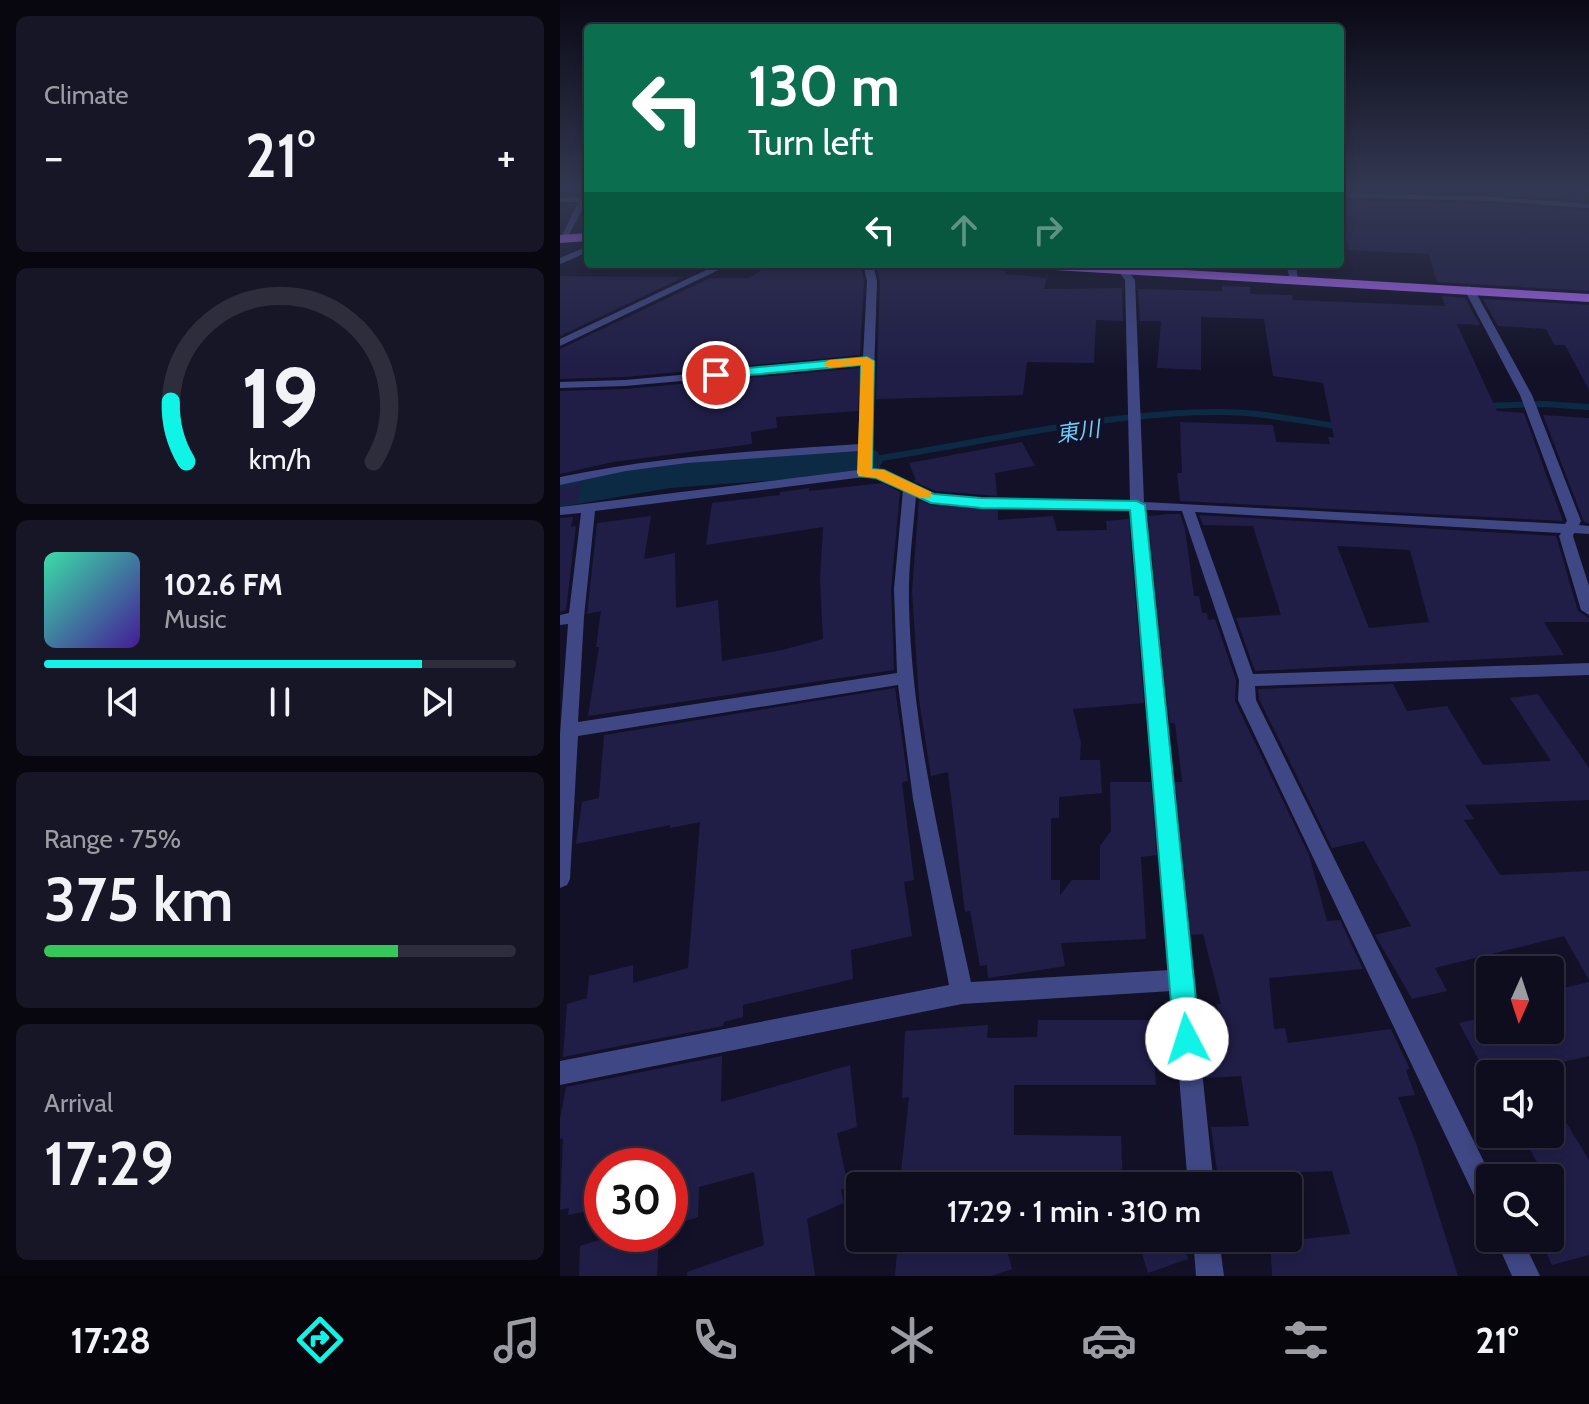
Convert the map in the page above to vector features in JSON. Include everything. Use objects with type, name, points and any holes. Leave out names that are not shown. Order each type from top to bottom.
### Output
[{"type":"main road","points":[[1125,268],[1589,298]]},
{"type":"street","points":[[560,261],[584,251]]},
{"type":"street","points":[[560,343],[718,268]]},
{"type":"street","points":[[864,461],[872,281],[869,268]]},
{"type":"street","points":[[1125,268],[1130,280],[1137,505],[1200,1172]]},
{"type":"street","points":[[1292,268],[1295,280]]},
{"type":"street","points":[[1469,289],[1526,395],[1574,521],[1566,536],[1589,610]]},
{"type":"street","points":[[560,385],[625,383],[867,361]]},
{"type":"street","points":[[560,481],[626,467],[687,459],[864,461],[879,473],[931,498],[981,503],[1187,507],[1589,530]]},
{"type":"street","points":[[560,511],[864,461]]},
{"type":"street","points":[[910,488],[901,602],[906,678],[913,739],[962,993]]},
{"type":"street","points":[[1187,507],[1247,680],[1247,700],[1476,1172]]},
{"type":"street","points":[[560,879],[570,730],[566,700],[568,619],[588,508]]},
{"type":"street","points":[[1247,680],[1589,669]]},
{"type":"street","points":[[570,730],[906,678]]},
{"type":"street","points":[[560,1073],[962,993],[1182,980]]},
{"type":"street","points":[[1207,1252],[1210,1276]]},
{"type":"street","points":[[1515,1252],[1526,1276]]},
{"type":"building","points":[[1348,250],[1589,250],[1589,291],[1437,282],[1429,254]]},
{"type":"building","points":[[765,268],[861,268],[864,281],[860,355],[625,377],[560,379],[560,349],[710,278],[749,278]]},
{"type":"building","points":[[877,268],[983,268],[1007,271],[1005,274],[1047,278],[1044,289],[1122,288],[1123,321],[1096,320],[1094,363],[1027,362],[1023,395],[876,399],[880,281]]},
{"type":"building","points":[[560,276],[684,277],[560,336]]},
{"type":"building","points":[[1222,286],[1250,287],[1250,294],[1292,295],[1293,300],[1445,306],[1442,296],[1465,298],[1480,325],[1457,324],[1497,411],[1524,413],[1563,521],[1180,501],[1177,473],[1182,473],[1180,422],[1273,425],[1276,442],[1330,444],[1328,437],[1334,437],[1323,383],[1273,376],[1264,319],[1201,317],[1201,370],[1157,368],[1161,321],[1140,321],[1138,289],[1222,291]]},
{"type":"building","points":[[1483,299],[1589,305],[1589,390],[1565,345],[1554,345],[1546,329],[1498,326]]},
{"type":"building","points":[[860,368],[858,411],[776,417],[777,428],[751,432],[752,444],[613,462],[560,474],[560,391],[625,389]]},
{"type":"building","points":[[1543,415],[1589,418],[1589,523],[1584,522]]},
{"type":"building","points":[[1022,442],[1035,466],[995,473],[997,496],[935,491],[913,481],[916,480],[909,463]]},
{"type":"building","points":[[883,483],[900,492],[891,589],[894,670],[588,716],[599,647],[596,647],[601,611],[587,614],[597,523],[651,516],[644,559],[675,553],[676,608],[718,600],[722,661],[823,639],[820,579],[823,527],[706,545],[712,503],[780,495],[780,492],[809,488],[809,491]]},
{"type":"building","points":[[581,484],[577,502],[560,504],[560,488]]},
{"type":"building","points":[[919,500],[931,505],[998,510],[998,520],[1053,516],[1057,531],[1107,530],[1106,521],[1129,519],[1144,703],[1073,709],[1081,743],[1080,760],[1100,760],[1102,793],[1059,797],[1059,818],[1051,818],[1051,880],[1060,880],[1060,895],[1072,880],[1100,880],[1100,846],[1111,831],[1110,782],[1151,782],[1157,855],[1141,857],[1146,939],[1061,943],[1065,966],[988,978],[987,965],[980,966],[970,911],[965,912],[948,772],[931,776],[919,700],[912,591]]},
{"type":"building","points":[[1180,514],[1185,529],[1194,596],[1199,596],[1202,613],[1207,613],[1208,620],[1215,619],[1236,680],[1235,701],[1309,855],[1327,921],[1340,920],[1363,969],[1269,978],[1274,1029],[1285,1028],[1288,1043],[1391,1029],[1410,1069],[1406,1070],[1415,1095],[1398,1097],[1416,1143],[1458,1276],[1272,1276],[1271,1252],[1302,1252],[1302,1239],[1350,1234],[1332,1171],[1217,1172],[1211,1127],[1249,1126],[1241,1076],[1207,1078],[1199,1014],[1218,1013],[1217,1004],[1221,1004],[1203,934],[1191,935],[1175,782],[1182,782],[1175,723],[1170,723],[1167,701],[1148,516]]},
{"type":"building","points":[[1199,515],[1556,536],[1578,611],[1589,618],[1589,622],[1544,622],[1564,655],[1255,671],[1236,618],[1281,615],[1253,526],[1203,525]],"holes":[[[1337,546],[1410,550],[1429,622],[1369,628]]]},
{"type":"building","points":[[573,517],[571,527],[576,526],[566,610],[560,612],[560,518]]},
{"type":"building","points":[[1393,684],[1407,711],[1447,706],[1483,765],[1551,761],[1510,698],[1538,694],[1589,768],[1589,800],[1465,805],[1474,819],[1464,820],[1500,875],[1589,871],[1589,980],[1564,936],[1435,968],[1447,991],[1412,999],[1375,935],[1411,926],[1364,841],[1332,848],[1259,699],[1258,689]]},
{"type":"building","points":[[895,688],[908,781],[902,782],[914,880],[904,882],[912,936],[851,950],[853,979],[743,1005],[743,1017],[724,1022],[723,1026],[563,1057],[567,1004],[587,998],[589,976],[633,965],[633,983],[688,968],[700,822],[576,844],[582,802],[599,798],[604,735]]},
{"type":"building","points":[[1589,982],[1589,1056],[1564,1062],[1479,1060],[1459,1023],[1476,1019],[1476,1044],[1564,1044],[1564,988]]},
{"type":"building","points":[[1038,1020],[1152,1020],[1156,1085],[1014,1085],[1014,1135],[1121,1136],[1122,1172],[901,1172],[909,1097],[902,1098],[905,1031],[988,1025],[987,1038],[1037,1037]]},
{"type":"building","points":[[722,1056],[721,1102],[850,1065],[857,1127],[837,1133],[846,1176],[846,1187],[841,1190],[844,1203],[807,1219],[815,1276],[687,1276],[687,1272],[764,1245],[754,1172],[699,1187],[698,1217],[688,1220],[688,1148],[584,1148],[584,1212],[568,1215],[569,1208],[560,1210],[563,1138],[560,1139],[560,1119],[566,1087]]},
{"type":"building","points":[[1564,1119],[1589,1160],[1589,1255],[1552,1265],[1546,1252],[1564,1252],[1564,1164],[1538,1164],[1529,1148],[1564,1148]]},
{"type":"building","points":[[584,1245],[584,1252],[658,1252],[657,1276],[579,1276],[580,1246]]},
{"type":"building","points":[[897,1252],[1008,1252],[1012,1269],[991,1276],[895,1276]]},
{"type":"building","points":[[1142,1252],[1186,1252],[1188,1259],[1148,1273]]},
{"type":"waterway","name":"東川","points":[[1485,406],[1544,404],[1589,407]]},
{"type":"waterway","name":"東川","points":[[861,461],[1085,423],[1175,413],[1251,414],[1342,427]]},
{"type":"waterway","name":"東川","points":[[560,493],[670,474],[861,461]]},
{"type":"slow traffic","points":[[829,364],[867,361],[864,473],[879,473],[925,495]]},
{"type":"route","points":[[716,375],[867,361],[864,473],[879,473],[931,498],[981,503],[1137,505],[1187,1039]]}]
